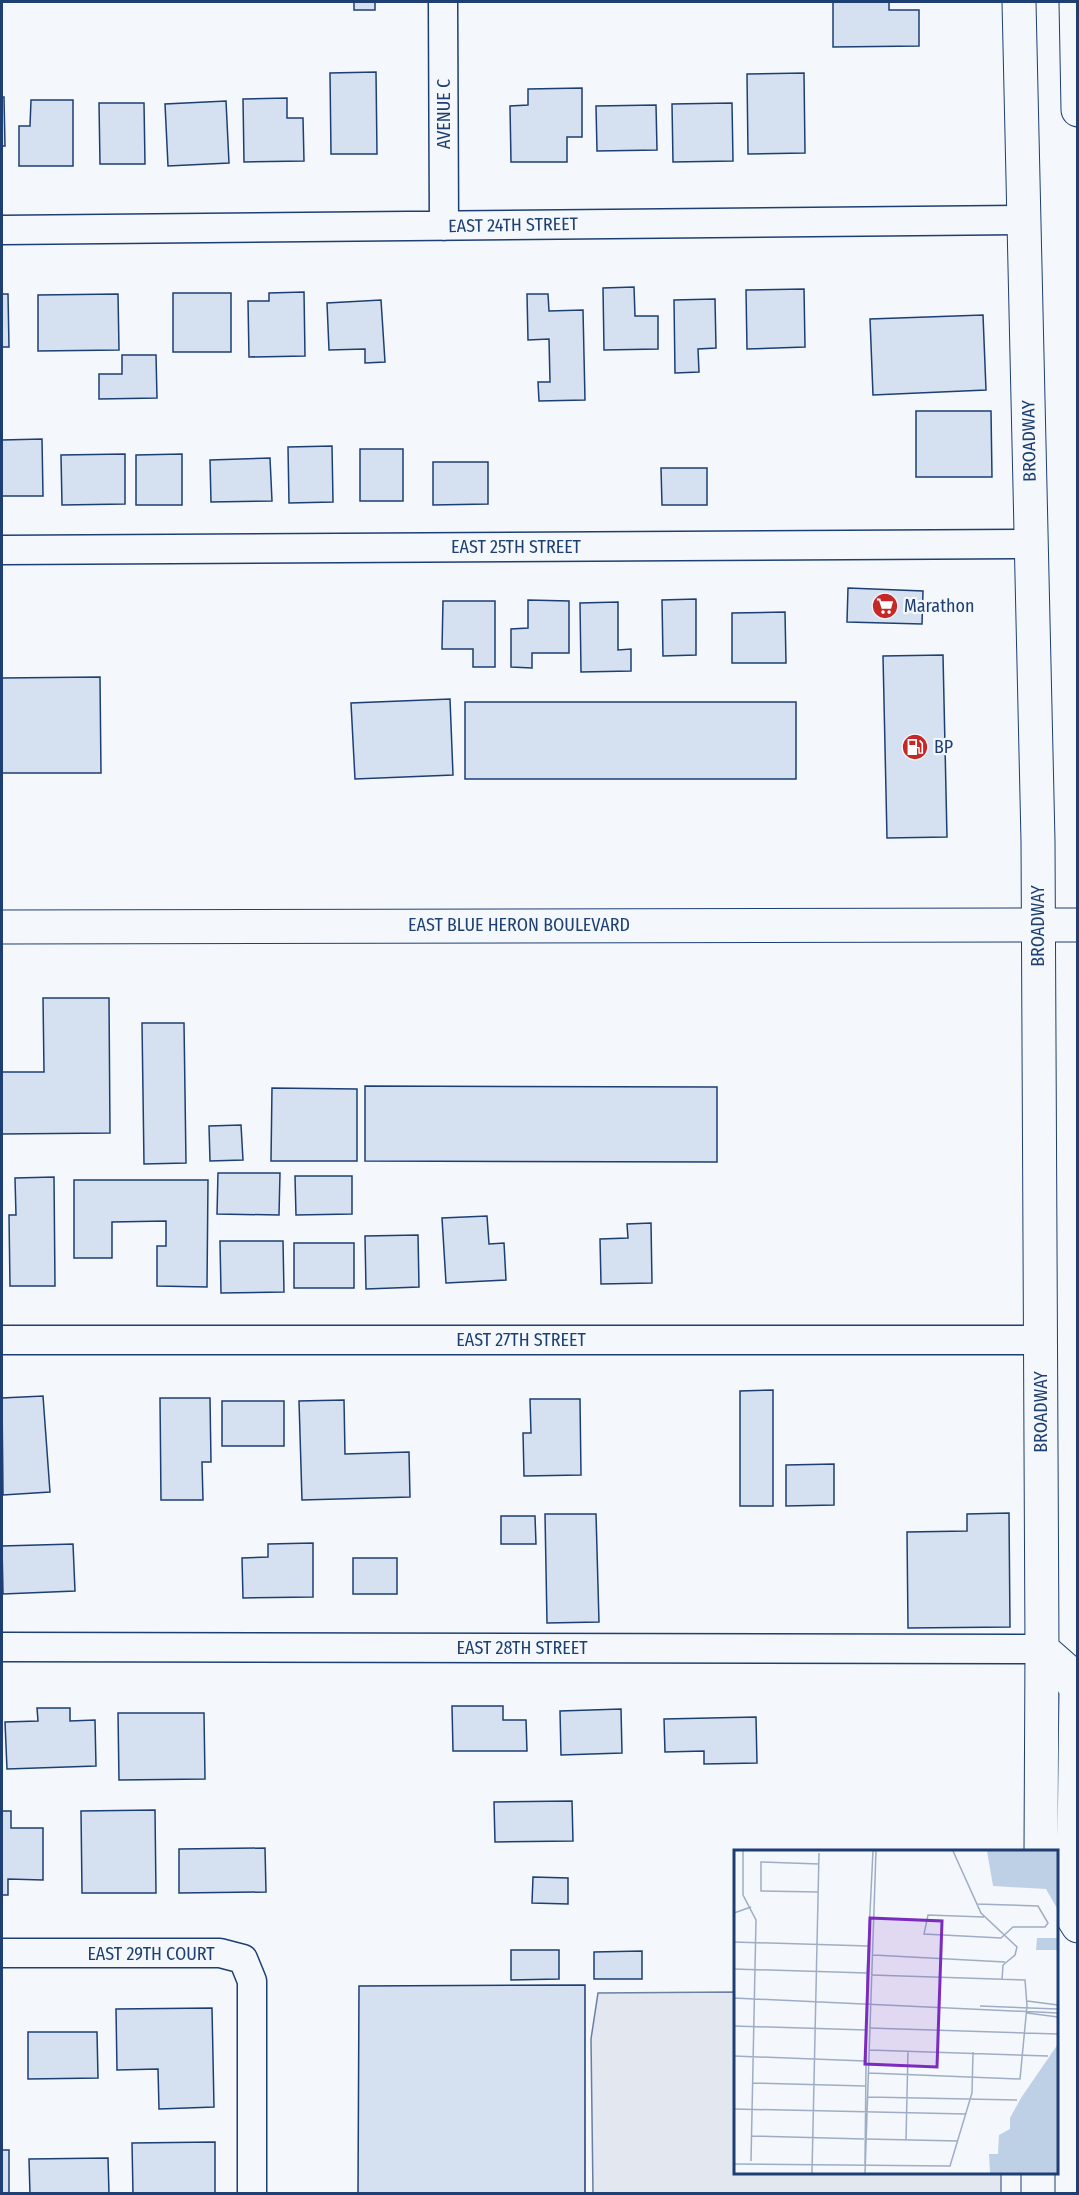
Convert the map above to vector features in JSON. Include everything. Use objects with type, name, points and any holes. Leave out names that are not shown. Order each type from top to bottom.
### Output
[{"type":"main road","name":"BROADWAY","points":[[1019,2],[1038,841],[1041,1850]]},
{"type":"main road","points":[[1076,2],[1077,110]]},
{"type":"main road","name":"EAST BLUE HERON BOULEVARD","points":[[2,927],[1077,925]]},
{"type":"main road","points":[[1042,1649],[1067,1671],[1076,1690],[1073,1918],[1077,1926]]},
{"type":"main road","points":[[1038,2174],[1038,2193]]},
{"type":"street","name":"AVENUE C","points":[[443,2],[444,226]]},
{"type":"street","name":"EAST 24TH STREET","points":[[2,230],[1024,220]]},
{"type":"street","name":"EAST 25TH STREET","points":[[2,550],[1031,544]]},
{"type":"street","name":"EAST 27TH STREET","points":[[2,1340],[1041,1340]]},
{"type":"street","name":"EAST 28TH STREET","points":[[2,1647],[1042,1649]]},
{"type":"street","name":"EAST 29TH COURT","points":[[2,1953],[219,1953],[243,1959],[252,1982],[252,2193]]},
{"type":"shaded area","points":[[734,1992],[734,2174],[1001,2174],[1001,2193],[593,2193],[591,2039],[598,1993]]},
{"type":"building","points":[[354,2],[375,2],[375,10],[354,10]]},
{"type":"building","points":[[833,2],[889,2],[889,10],[919,10],[919,46],[833,47]]},
{"type":"building","points":[[376,72],[377,154],[331,154],[330,73]]},
{"type":"building","points":[[804,73],[805,153],[748,154],[747,74]]},
{"type":"building","points":[[582,88],[582,137],[567,137],[567,162],[511,162],[510,106],[528,105],[528,89]]},
{"type":"building","points":[[2,97],[4,97],[5,146],[2,146]]},
{"type":"building","points":[[287,98],[287,118],[303,118],[304,161],[244,162],[243,99]]},
{"type":"building","points":[[31,100],[73,100],[73,166],[19,166],[19,126],[30,126]]},
{"type":"building","points":[[226,101],[229,163],[168,166],[165,104]]},
{"type":"building","points":[[99,103],[144,103],[145,164],[100,164]]},
{"type":"building","points":[[732,103],[733,161],[673,162],[672,104]]},
{"type":"building","points":[[656,105],[657,150],[597,151],[596,106]]},
{"type":"building","points":[[634,287],[635,316],[658,316],[658,349],[604,350],[603,288]]},
{"type":"building","points":[[804,289],[805,347],[747,349],[746,290]]},
{"type":"building","points":[[304,292],[305,356],[249,357],[248,301],[269,301],[269,293]]},
{"type":"building","points":[[173,293],[231,293],[231,352],[173,352]]},
{"type":"building","points":[[2,294],[8,294],[9,347],[2,347]]},
{"type":"building","points":[[118,294],[119,350],[38,351],[38,295]]},
{"type":"building","points":[[527,294],[548,294],[549,311],[583,310],[585,400],[539,401],[538,382],[550,382],[549,339],[528,340]]},
{"type":"building","points":[[715,299],[716,348],[698,349],[699,372],[675,373],[674,300]]},
{"type":"building","points":[[381,300],[385,362],[365,363],[365,349],[329,350],[327,303]]},
{"type":"building","points":[[983,315],[986,390],[873,395],[870,319]]},
{"type":"building","points":[[122,355],[156,355],[157,398],[99,399],[99,374],[122,374]]},
{"type":"building","points":[[916,411],[991,411],[992,477],[916,477]]},
{"type":"building","points":[[42,439],[43,496],[2,496],[2,440]]},
{"type":"building","points":[[332,446],[333,502],[289,503],[288,447]]},
{"type":"building","points":[[360,449],[403,449],[403,501],[360,501]]},
{"type":"building","points":[[125,454],[125,504],[62,505],[61,455]]},
{"type":"building","points":[[182,454],[182,505],[136,505],[136,455]]},
{"type":"building","points":[[270,458],[272,501],[211,502],[210,460]]},
{"type":"building","points":[[433,462],[488,462],[488,504],[433,505]]},
{"type":"building","points":[[661,468],[707,468],[707,505],[662,505]]},
{"type":"building","name":"Marathon","points":[[848,588],[923,591],[922,624],[847,622]]},
{"type":"building","points":[[696,599],[696,655],[663,656],[662,600]]},
{"type":"building","points":[[528,600],[569,601],[569,653],[532,653],[532,668],[511,667],[511,629],[528,628]]},
{"type":"building","points":[[443,601],[495,601],[495,667],[473,667],[473,649],[442,649]]},
{"type":"building","points":[[618,602],[618,650],[631,649],[631,671],[581,672],[580,603]]},
{"type":"building","points":[[785,612],[786,663],[732,663],[732,613]]},
{"type":"building","name":"BP","points":[[943,655],[947,837],[887,838],[883,656]]},
{"type":"building","points":[[100,677],[101,773],[2,773],[2,678]]},
{"type":"building","points":[[450,699],[453,775],[355,779],[351,703]]},
{"type":"building","points":[[465,702],[796,702],[796,779],[465,779]]},
{"type":"building","points":[[43,998],[109,998],[110,1133],[2,1134],[2,1072],[44,1072]]},
{"type":"building","points":[[142,1023],[184,1023],[186,1163],[144,1164]]},
{"type":"building","points":[[365,1086],[717,1087],[717,1162],[365,1161]]},
{"type":"building","points":[[272,1088],[357,1089],[357,1161],[271,1161]]},
{"type":"building","points":[[241,1125],[243,1160],[210,1161],[209,1126]]},
{"type":"building","points":[[218,1173],[280,1173],[279,1215],[217,1214]]},
{"type":"building","points":[[295,1176],[352,1176],[352,1214],[296,1215]]},
{"type":"building","points":[[54,1177],[55,1286],[10,1286],[9,1215],[16,1215],[15,1178]]},
{"type":"building","points":[[74,1180],[208,1180],[207,1287],[157,1286],[157,1246],[166,1246],[166,1221],[112,1222],[112,1258],[74,1258]]},
{"type":"building","points":[[487,1216],[489,1244],[504,1243],[506,1280],[446,1283],[442,1218]]},
{"type":"building","points":[[651,1223],[652,1283],[601,1284],[600,1239],[628,1238],[627,1224]]},
{"type":"building","points":[[418,1235],[419,1287],[366,1289],[365,1236]]},
{"type":"building","points":[[220,1241],[283,1241],[284,1292],[221,1293]]},
{"type":"building","points":[[294,1243],[354,1243],[354,1288],[294,1288]]},
{"type":"building","points":[[773,1390],[773,1506],[740,1506],[740,1391]]},
{"type":"building","points":[[43,1396],[50,1492],[3,1495],[2,1398]]},
{"type":"building","points":[[160,1398],[210,1398],[211,1462],[202,1462],[203,1500],[161,1500]]},
{"type":"building","points":[[530,1399],[580,1399],[581,1475],[524,1476],[523,1433],[531,1433]]},
{"type":"building","points":[[344,1400],[345,1454],[409,1452],[410,1497],[302,1500],[299,1401]]},
{"type":"building","points":[[222,1401],[284,1401],[284,1446],[222,1446]]},
{"type":"building","points":[[834,1464],[834,1505],[786,1506],[786,1465]]},
{"type":"building","points":[[1009,1513],[1010,1627],[908,1628],[907,1532],[967,1531],[967,1514]]},
{"type":"building","points":[[545,1514],[596,1514],[599,1622],[547,1623]]},
{"type":"building","points":[[501,1516],[535,1516],[536,1544],[501,1544]]},
{"type":"building","points":[[313,1543],[313,1597],[243,1598],[242,1558],[268,1557],[268,1544]]},
{"type":"building","points":[[73,1544],[75,1591],[3,1594],[2,1546]]},
{"type":"building","points":[[353,1558],[397,1558],[397,1594],[353,1594]]},
{"type":"building","points":[[452,1706],[503,1706],[503,1720],[526,1720],[527,1751],[453,1751]]},
{"type":"building","points":[[37,1708],[70,1708],[70,1721],[95,1720],[96,1766],[7,1769],[5,1722],[38,1721]]},
{"type":"building","points":[[621,1709],[622,1753],[561,1755],[560,1711]]},
{"type":"building","points":[[118,1713],[204,1713],[205,1779],[119,1780]]},
{"type":"building","points":[[756,1717],[757,1763],[704,1764],[704,1751],[665,1752],[664,1719]]},
{"type":"building","points":[[572,1801],[573,1841],[495,1842],[494,1802]]},
{"type":"building","points":[[155,1810],[156,1893],[82,1893],[81,1811]]},
{"type":"building","points":[[2,1811],[11,1811],[11,1828],[43,1828],[43,1880],[8,1879],[8,1895],[2,1895]]},
{"type":"building","points":[[265,1848],[266,1892],[179,1893],[179,1849]]},
{"type":"building","points":[[533,1877],[568,1878],[568,1904],[532,1903]]},
{"type":"building","points":[[511,1950],[559,1950],[559,1979],[511,1980]]},
{"type":"building","points":[[642,1951],[642,1979],[594,1979],[594,1952]]},
{"type":"building","points":[[585,1985],[585,2194],[358,2194],[359,1986]]},
{"type":"building","points":[[212,2008],[214,2107],[159,2109],[158,2069],[117,2070],[116,2009]]},
{"type":"building","points":[[28,2032],[97,2032],[98,2078],[28,2079]]},
{"type":"building","points":[[215,2142],[215,2194],[133,2194],[132,2143]]},
{"type":"building","points":[[2,2150],[9,2150],[9,2194],[2,2194]]},
{"type":"building","points":[[108,2158],[109,2194],[30,2194],[29,2159]]},
{"type":"place","name":"Marathon","points":[[885,606]]},
{"type":"place","name":"BP","points":[[915,747]]}]
